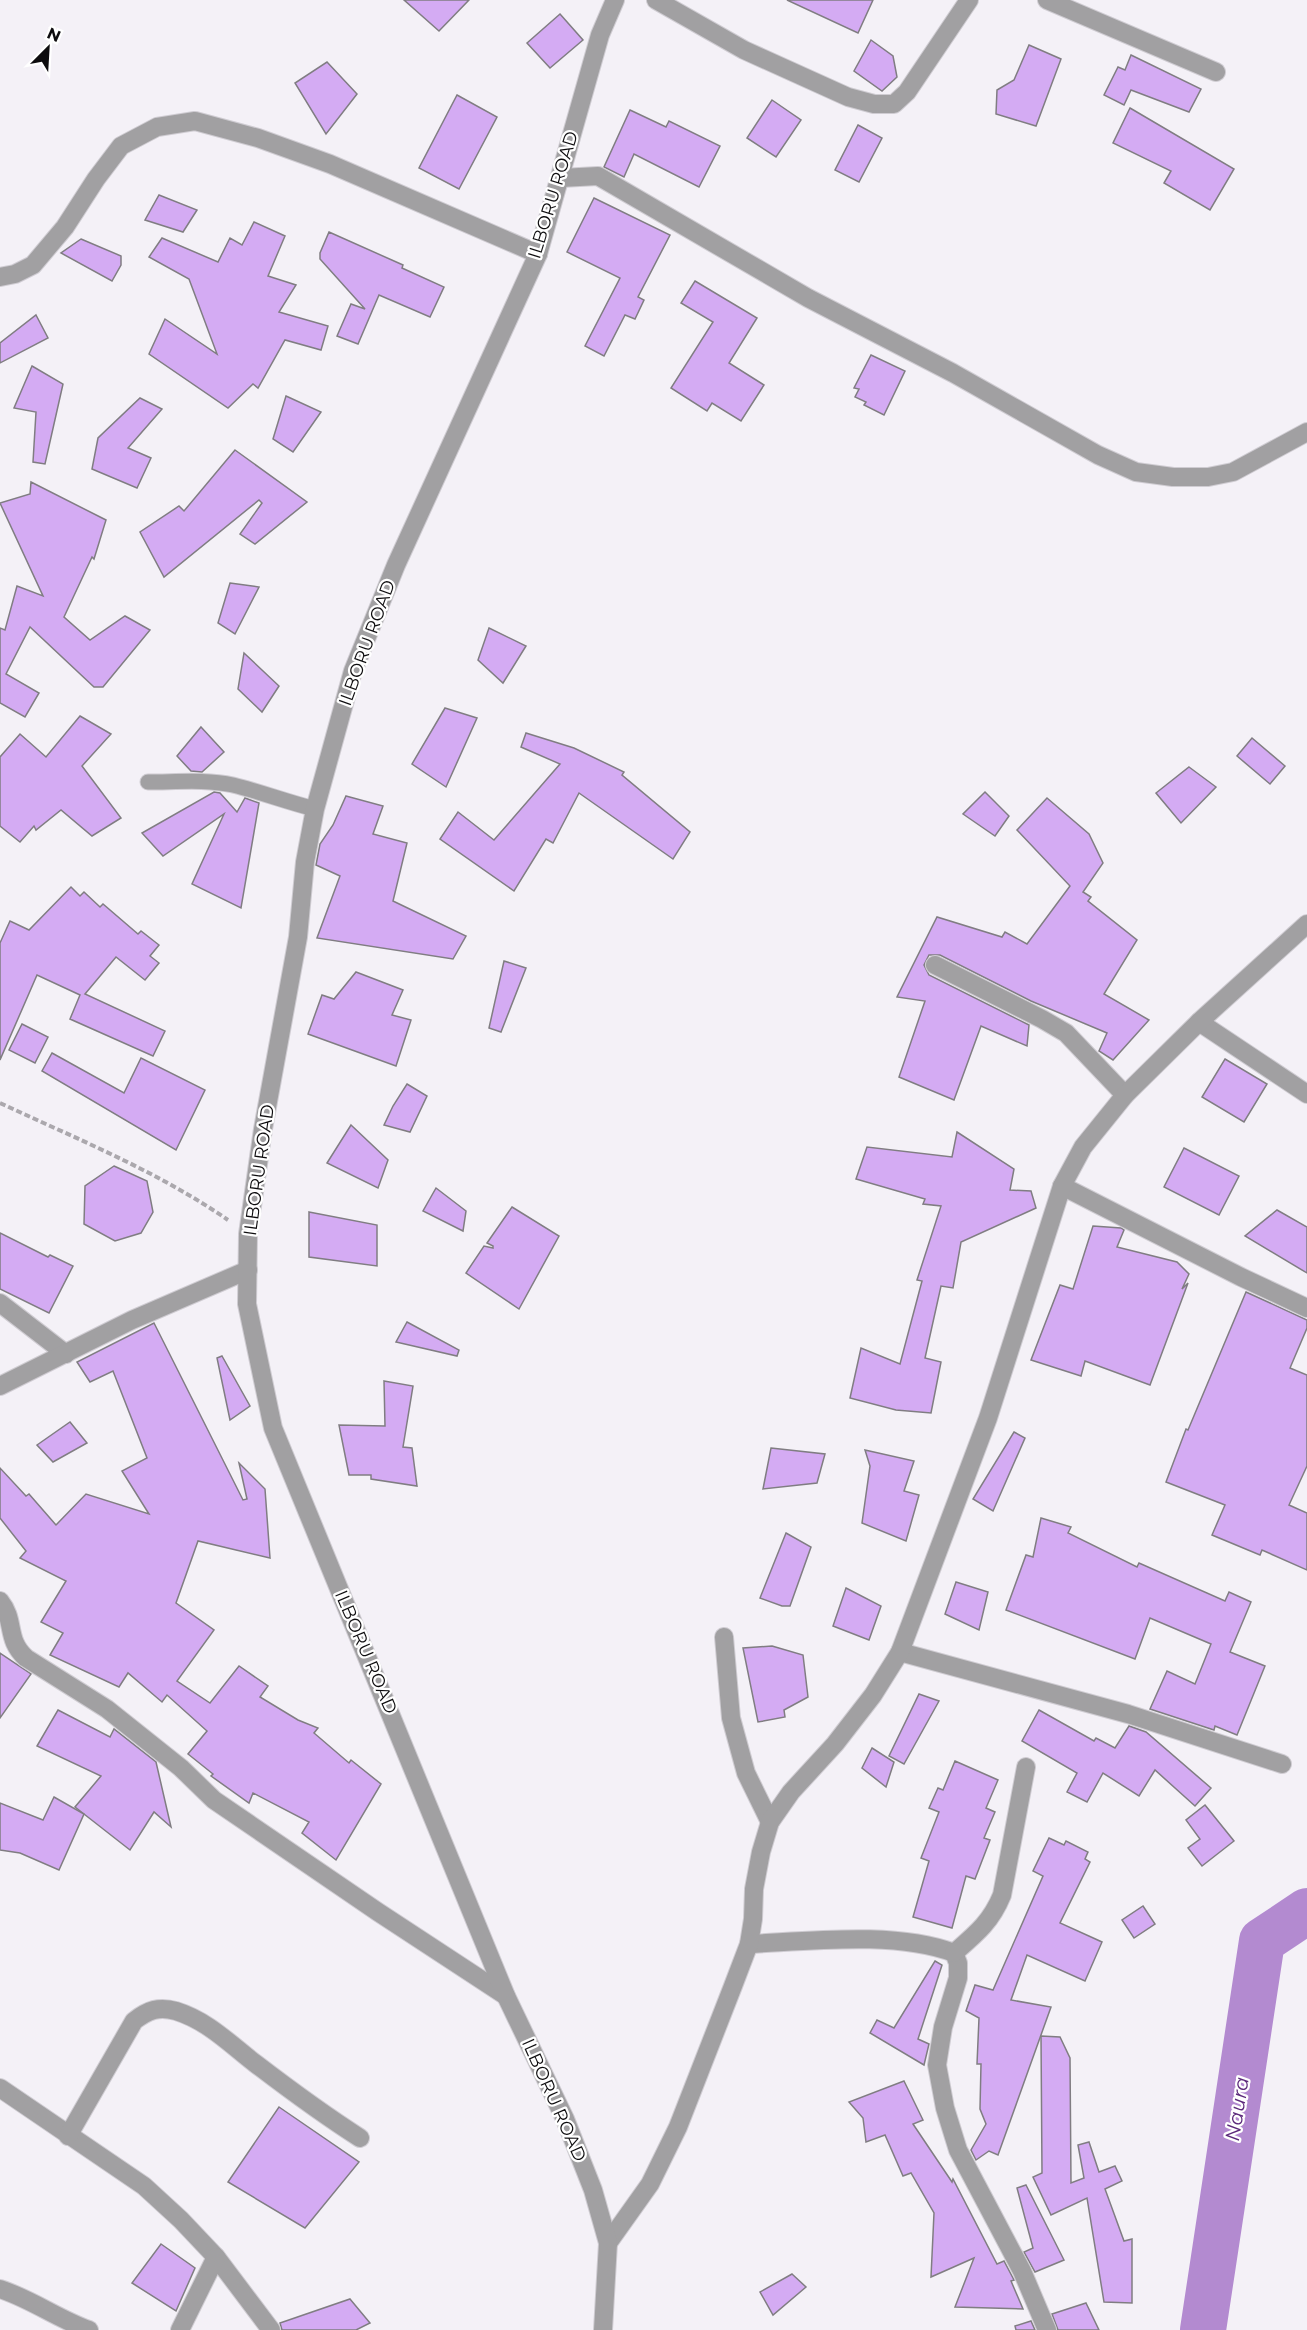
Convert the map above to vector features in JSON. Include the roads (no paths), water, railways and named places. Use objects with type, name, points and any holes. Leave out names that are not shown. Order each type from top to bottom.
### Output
[{"type":"street","name":"ILBORU ROAD","points":[[603,2330],[608,2243],[593,2190],[565,2119],[506,1995],[273,1428],[247,1304],[248,1234],[263,1129],[298,937],[305,862],[315,809],[352,671],[396,565],[538,254],[600,35],[615,0]]},
{"type":"street","points":[[656,0],[744,50],[848,97],[874,104],[894,104],[907,92],[969,0]]},
{"type":"street","points":[[1047,0],[1216,72]]},
{"type":"street","points":[[0,277],[15,274],[33,265],[65,227],[96,178],[121,146],[157,127],[195,121],[258,138],[330,164],[538,254]]},
{"type":"street","points":[[561,178],[597,176],[808,298],[953,373],[1098,455],[1136,472],[1173,477],[1208,477],[1233,472],[1307,432]]},
{"type":"street","points":[[608,2243],[650,2184],[678,2127],[749,1944],[754,1889],[770,1822],[791,1792],[835,1744],[873,1695],[900,1652],[988,1418],[1062,1186],[1083,1147],[1125,1095],[1199,1022],[1307,924]]},
{"type":"street","points":[[935,965],[1066,1033],[1125,1095]]},
{"type":"street","points":[[1199,1022],[1307,1094]]},
{"type":"street","points":[[1062,1186],[1307,1308]]},
{"type":"street","points":[[0,1386],[132,1320],[248,1270]]},
{"type":"street","points":[[0,1303],[66,1354]]},
{"type":"street","points":[[0,1601],[6,1608],[16,1649],[26,1658],[107,1709],[181,1768],[214,1800],[378,1912],[506,1995]]},
{"type":"street","points":[[724,1637],[731,1718],[746,1773],[770,1822]]},
{"type":"street","points":[[900,1652],[1128,1713],[1282,1764]]},
{"type":"street","points":[[954,1953],[982,1928],[995,1912],[1002,1894],[1026,1767]]},
{"type":"street","points":[[749,1944],[828,1940],[885,1941],[935,1946],[954,1953],[958,1963],[958,1978],[944,2027],[937,2065],[945,2108],[958,2150],[1022,2271],[1047,2330]]},
{"type":"street","points":[[69,2136],[135,2021],[147,2011],[160,2008],[199,2020],[304,2101],[360,2138]]},
{"type":"street","points":[[0,2088],[144,2186],[181,2220],[216,2258],[271,2330]]},
{"type":"street","points":[[180,2330],[216,2258]]},
{"type":"street","points":[[0,2289],[18,2295],[89,2330]]},
{"type":"lane","points":[[148,782],[184,781],[225,784],[315,809]]},
{"type":"waterway","name":"Naura","points":[[1203,2330],[1262,1941],[1307,1911]]}]
